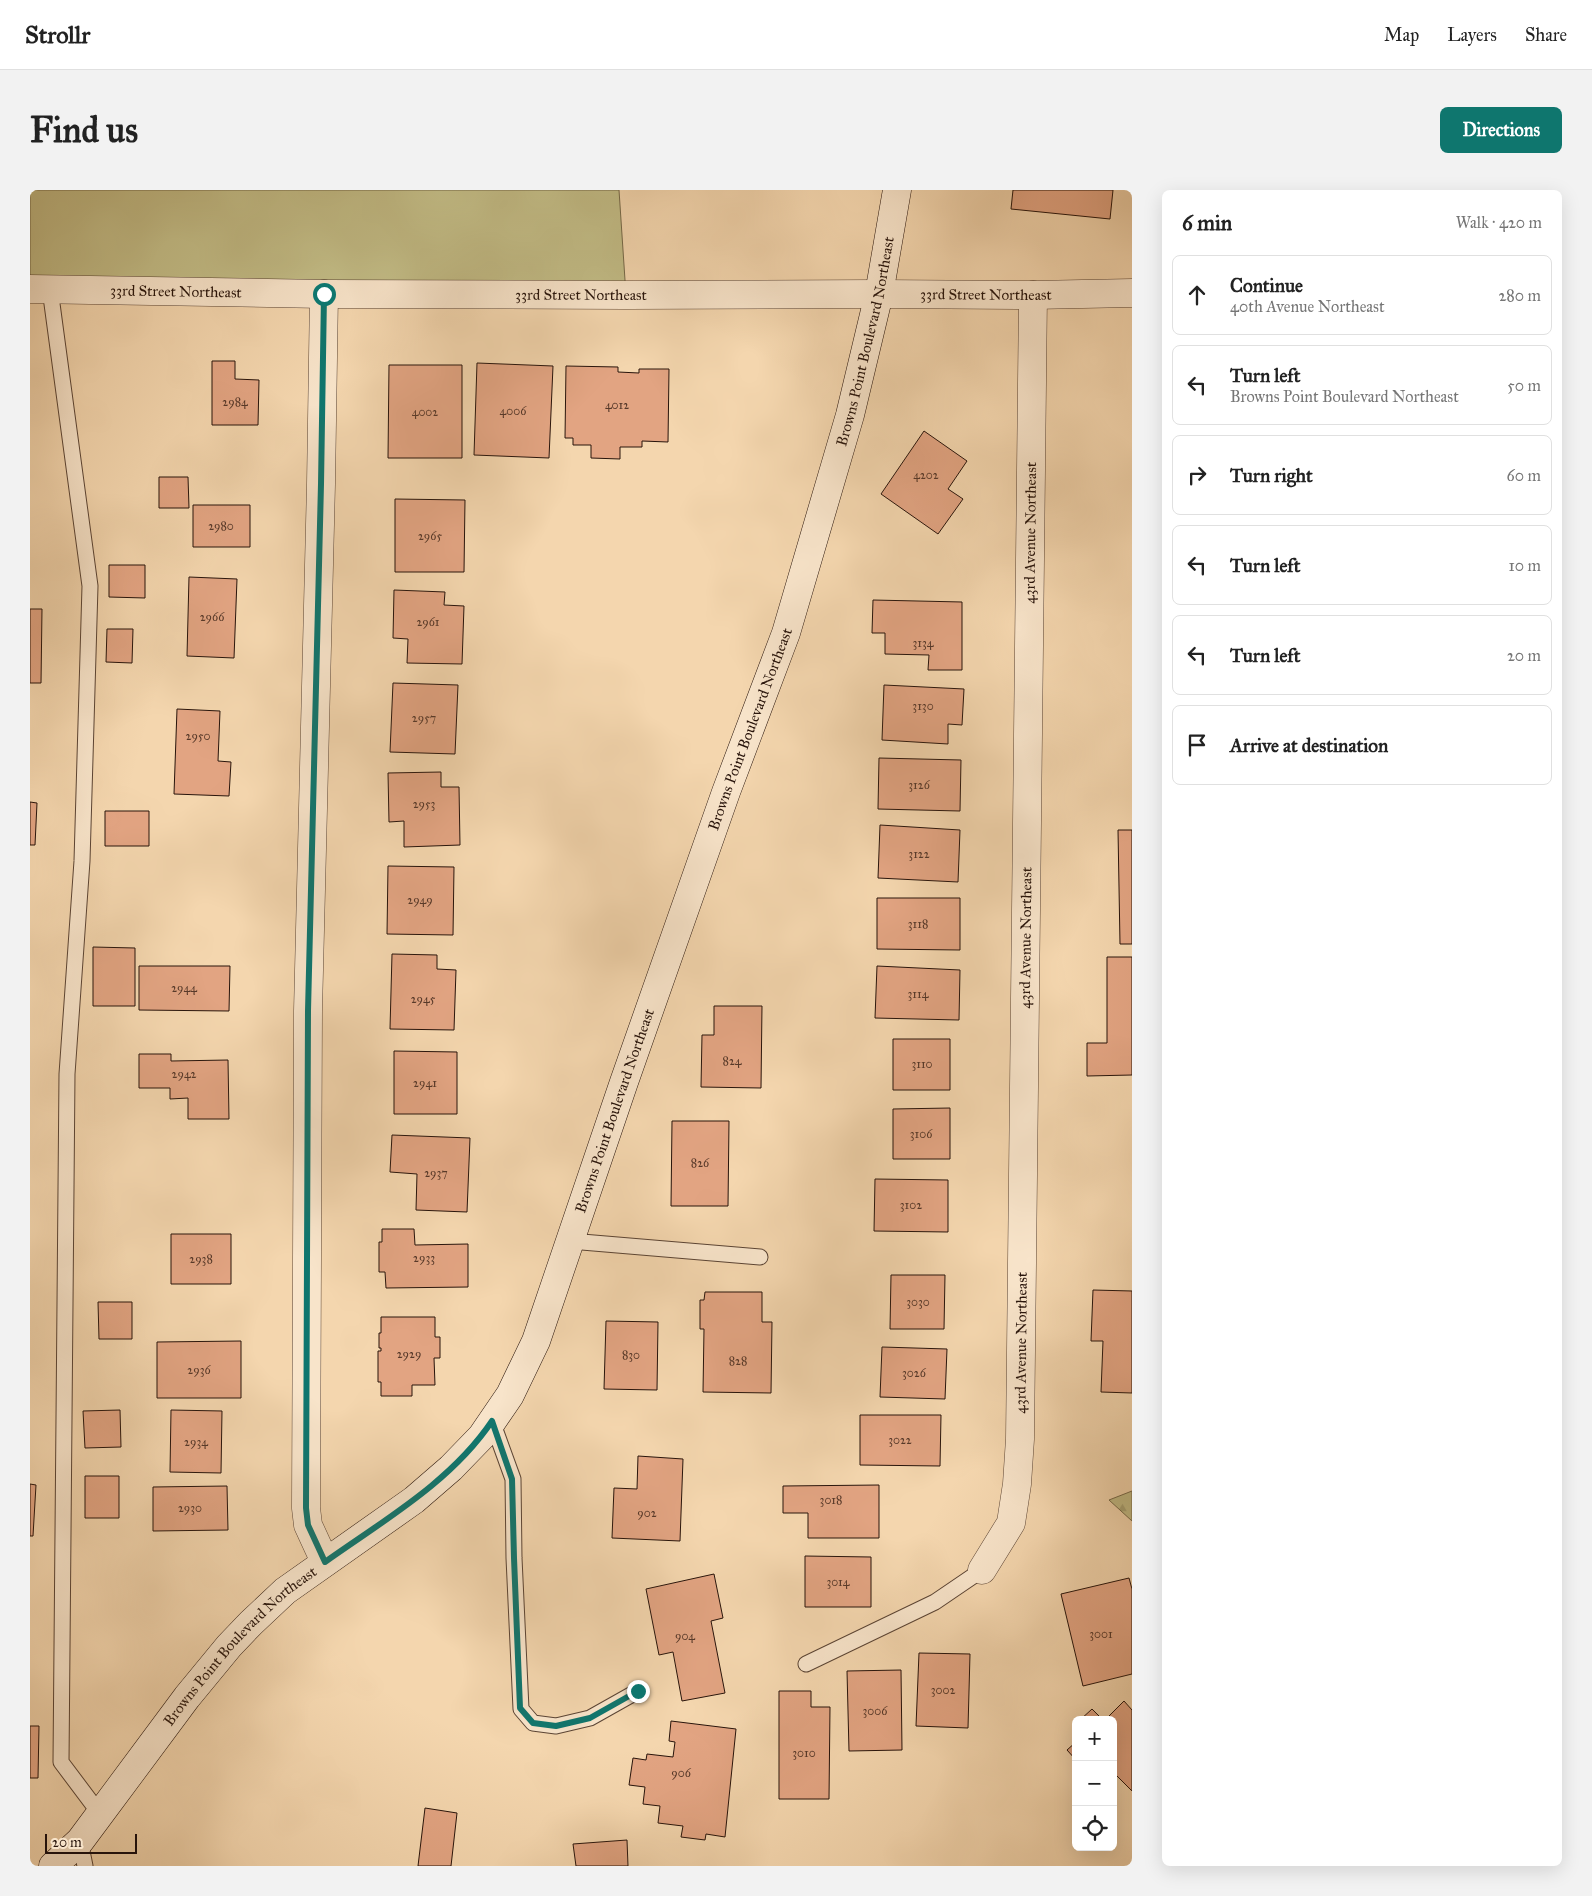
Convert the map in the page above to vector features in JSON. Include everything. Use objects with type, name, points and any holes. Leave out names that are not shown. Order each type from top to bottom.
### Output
[{"type":"street","name":"Browns Point Boulevard Northeast","points":[[53,1866],[82,1854],[100,1814],[187,1697],[230,1646],[285,1591],[414,1500],[446,1472],[482,1436],[510,1395],[536,1341],[723,801],[786,633],[850,414],[879,294],[897,190]]},
{"type":"street","name":"33rd Street Northeast","points":[[40,289],[324,294],[1132,294]]},
{"type":"street","points":[[324,294],[308,1011],[306,1508],[308,1525],[325,1562]]},
{"type":"street","name":"43rd Avenue Northeast","points":[[982,1570],[1011,1523],[1017,1484],[1020,1439],[1033,295]]},
{"type":"lane","points":[[40,289],[90,586],[82,861],[67,1074],[61,1762],[100,1814]]},
{"type":"lane","points":[[570,1241],[760,1257]]},
{"type":"lane","points":[[492,1421],[512,1479],[520,1708],[533,1723],[556,1726],[590,1718],[638,1691]]},
{"type":"lane","points":[[806,1664],[935,1602],[982,1570]]},
{"type":"green space","points":[[30,190],[619,190],[626,295],[30,289]]},
{"type":"green space","points":[[1132,1491],[1132,1521],[1109,1500]]},
{"type":"building","points":[[1013,190],[1113,190],[1110,219],[1011,209]]},
{"type":"building","points":[[212,361],[235,361],[235,379],[259,380],[258,425],[212,425]]},
{"type":"building","points":[[477,363],[553,366],[549,458],[474,455]]},
{"type":"building","points":[[389,365],[462,365],[462,458],[388,458]]},
{"type":"building","points":[[566,366],[618,367],[618,372],[639,373],[639,369],[669,369],[668,442],[642,441],[642,447],[620,447],[620,459],[591,458],[591,445],[573,445],[573,438],[565,438]]},
{"type":"building","points":[[924,431],[967,461],[948,489],[963,499],[938,534],[881,494]]},
{"type":"building","points":[[159,477],[188,477],[189,508],[159,508]]},
{"type":"building","points":[[395,499],[465,500],[464,572],[395,572]]},
{"type":"building","points":[[193,505],[250,505],[250,547],[193,547]]},
{"type":"building","points":[[109,565],[145,565],[145,598],[109,597]]},
{"type":"building","points":[[189,577],[237,579],[234,658],[187,656]]},
{"type":"building","points":[[394,590],[445,592],[444,605],[464,606],[462,664],[407,663],[408,639],[393,638]]},
{"type":"building","points":[[873,600],[962,602],[962,670],[928,670],[929,655],[885,654],[885,633],[872,633]]},
{"type":"building","points":[[30,609],[42,609],[41,683],[30,683]]},
{"type":"building","points":[[107,629],[133,629],[132,663],[106,662]]},
{"type":"building","points":[[393,683],[458,685],[455,754],[390,752]]},
{"type":"building","points":[[884,685],[964,689],[962,725],[948,724],[948,744],[882,740]]},
{"type":"building","points":[[177,709],[220,711],[218,761],[231,762],[229,796],[174,794]]},
{"type":"building","points":[[879,758],[961,760],[960,811],[878,809]]},
{"type":"building","points":[[441,772],[441,787],[459,787],[460,845],[404,847],[404,821],[389,822],[388,773]]},
{"type":"building","points":[[30,802],[37,803],[35,845],[30,845]]},
{"type":"building","points":[[105,811],[149,811],[149,846],[105,846]]},
{"type":"building","points":[[880,825],[960,830],[958,882],[878,878]]},
{"type":"building","points":[[1118,830],[1132,830],[1132,944],[1120,944]]},
{"type":"building","points":[[388,866],[454,867],[453,935],[387,934]]},
{"type":"building","points":[[877,898],[960,898],[960,950],[877,949]]},
{"type":"building","points":[[93,947],[135,948],[135,1006],[93,1006]]},
{"type":"building","points":[[392,954],[437,955],[437,969],[456,970],[454,1030],[390,1029]]},
{"type":"building","points":[[1107,957],[1132,957],[1132,1075],[1087,1076],[1087,1043],[1107,1043]]},
{"type":"building","points":[[139,966],[230,966],[229,1011],[139,1010]]},
{"type":"building","points":[[877,966],[960,970],[959,1020],[875,1018]]},
{"type":"building","points":[[714,1006],[762,1006],[761,1088],[701,1087],[702,1035],[714,1035]]},
{"type":"building","points":[[893,1039],[950,1039],[950,1090],[893,1090]]},
{"type":"building","points":[[394,1051],[457,1052],[457,1114],[394,1114]]},
{"type":"building","points":[[139,1054],[171,1054],[171,1061],[228,1060],[229,1119],[188,1119],[188,1098],[170,1099],[170,1088],[139,1088]]},
{"type":"building","points":[[950,1108],[950,1159],[893,1159],[893,1109]]},
{"type":"building","points":[[672,1121],[729,1121],[728,1206],[671,1206]]},
{"type":"building","points":[[392,1135],[470,1138],[467,1212],[416,1210],[417,1174],[390,1172]]},
{"type":"building","points":[[875,1179],[948,1180],[948,1232],[874,1231]]},
{"type":"building","points":[[382,1229],[414,1229],[415,1245],[468,1244],[468,1287],[386,1288],[385,1272],[379,1272],[379,1242],[382,1242]]},
{"type":"building","points":[[171,1234],[231,1234],[231,1284],[171,1284]]},
{"type":"building","points":[[891,1275],[945,1275],[944,1329],[890,1329]]},
{"type":"building","points":[[1093,1290],[1132,1291],[1132,1393],[1101,1392],[1103,1341],[1091,1341]]},
{"type":"building","points":[[705,1292],[762,1292],[762,1322],[772,1322],[771,1393],[703,1392],[704,1329],[700,1329],[700,1300],[704,1300]]},
{"type":"building","points":[[98,1302],[132,1302],[132,1339],[99,1339]]},
{"type":"building","points":[[381,1317],[435,1317],[435,1337],[440,1337],[440,1358],[434,1358],[435,1385],[412,1385],[412,1396],[381,1396],[381,1382],[378,1382],[378,1351],[381,1351],[381,1348],[379,1348],[379,1333],[381,1333]]},
{"type":"building","points":[[606,1321],[658,1322],[657,1390],[604,1389]]},
{"type":"building","points":[[241,1341],[241,1398],[157,1398],[157,1342]]},
{"type":"building","points":[[882,1347],[947,1349],[945,1399],[880,1397]]},
{"type":"building","points":[[120,1410],[121,1447],[85,1448],[83,1411]]},
{"type":"building","points":[[171,1410],[222,1411],[221,1473],[170,1472]]},
{"type":"building","points":[[860,1415],[941,1415],[940,1466],[860,1465]]},
{"type":"building","points":[[638,1456],[683,1459],[680,1541],[612,1538],[614,1488],[637,1489]]},
{"type":"building","points":[[85,1476],[119,1476],[119,1518],[85,1518]]},
{"type":"building","points":[[30,1484],[36,1485],[33,1536],[30,1536]]},
{"type":"building","points":[[879,1485],[879,1538],[808,1538],[808,1513],[783,1513],[783,1486]]},
{"type":"building","points":[[227,1486],[228,1530],[153,1531],[153,1487]]},
{"type":"building","points":[[805,1556],[871,1557],[871,1607],[805,1607]]},
{"type":"building","points":[[714,1574],[723,1618],[711,1621],[725,1693],[682,1701],[673,1652],[659,1655],[646,1589]]},
{"type":"building","points":[[1129,1578],[1132,1589],[1132,1674],[1083,1686],[1061,1594]]},
{"type":"building","points":[[919,1653],[970,1654],[968,1728],[916,1726]]},
{"type":"building","points":[[901,1670],[902,1750],[849,1751],[847,1671]]},
{"type":"building","points":[[779,1691],[811,1691],[811,1707],[830,1707],[829,1799],[779,1799]]},
{"type":"building","points":[[1124,1701],[1132,1710],[1132,1791],[1117,1776],[1117,1716],[1109,1716]]},
{"type":"building","points":[[1092,1709],[1099,1716],[1084,1716]]},
{"type":"building","points":[[671,1721],[736,1729],[725,1837],[706,1834],[705,1840],[681,1837],[683,1826],[658,1823],[660,1806],[643,1804],[645,1787],[629,1785],[633,1758],[646,1760],[647,1754],[673,1757],[675,1742],[669,1741]]},
{"type":"building","points":[[30,1726],[39,1726],[38,1778],[30,1778]]},
{"type":"building","points":[[1072,1746],[1072,1756],[1067,1750]]},
{"type":"building","points":[[425,1808],[457,1813],[451,1866],[418,1866]]},
{"type":"building","points":[[627,1840],[628,1866],[576,1866],[573,1844]]},
{"type":"route","points":[[324,294],[308,1011],[306,1508],[308,1525],[325,1562],[414,1500],[451,1468],[482,1436],[492,1421],[512,1479],[520,1708],[533,1723],[556,1726],[590,1718],[638,1691]]}]
